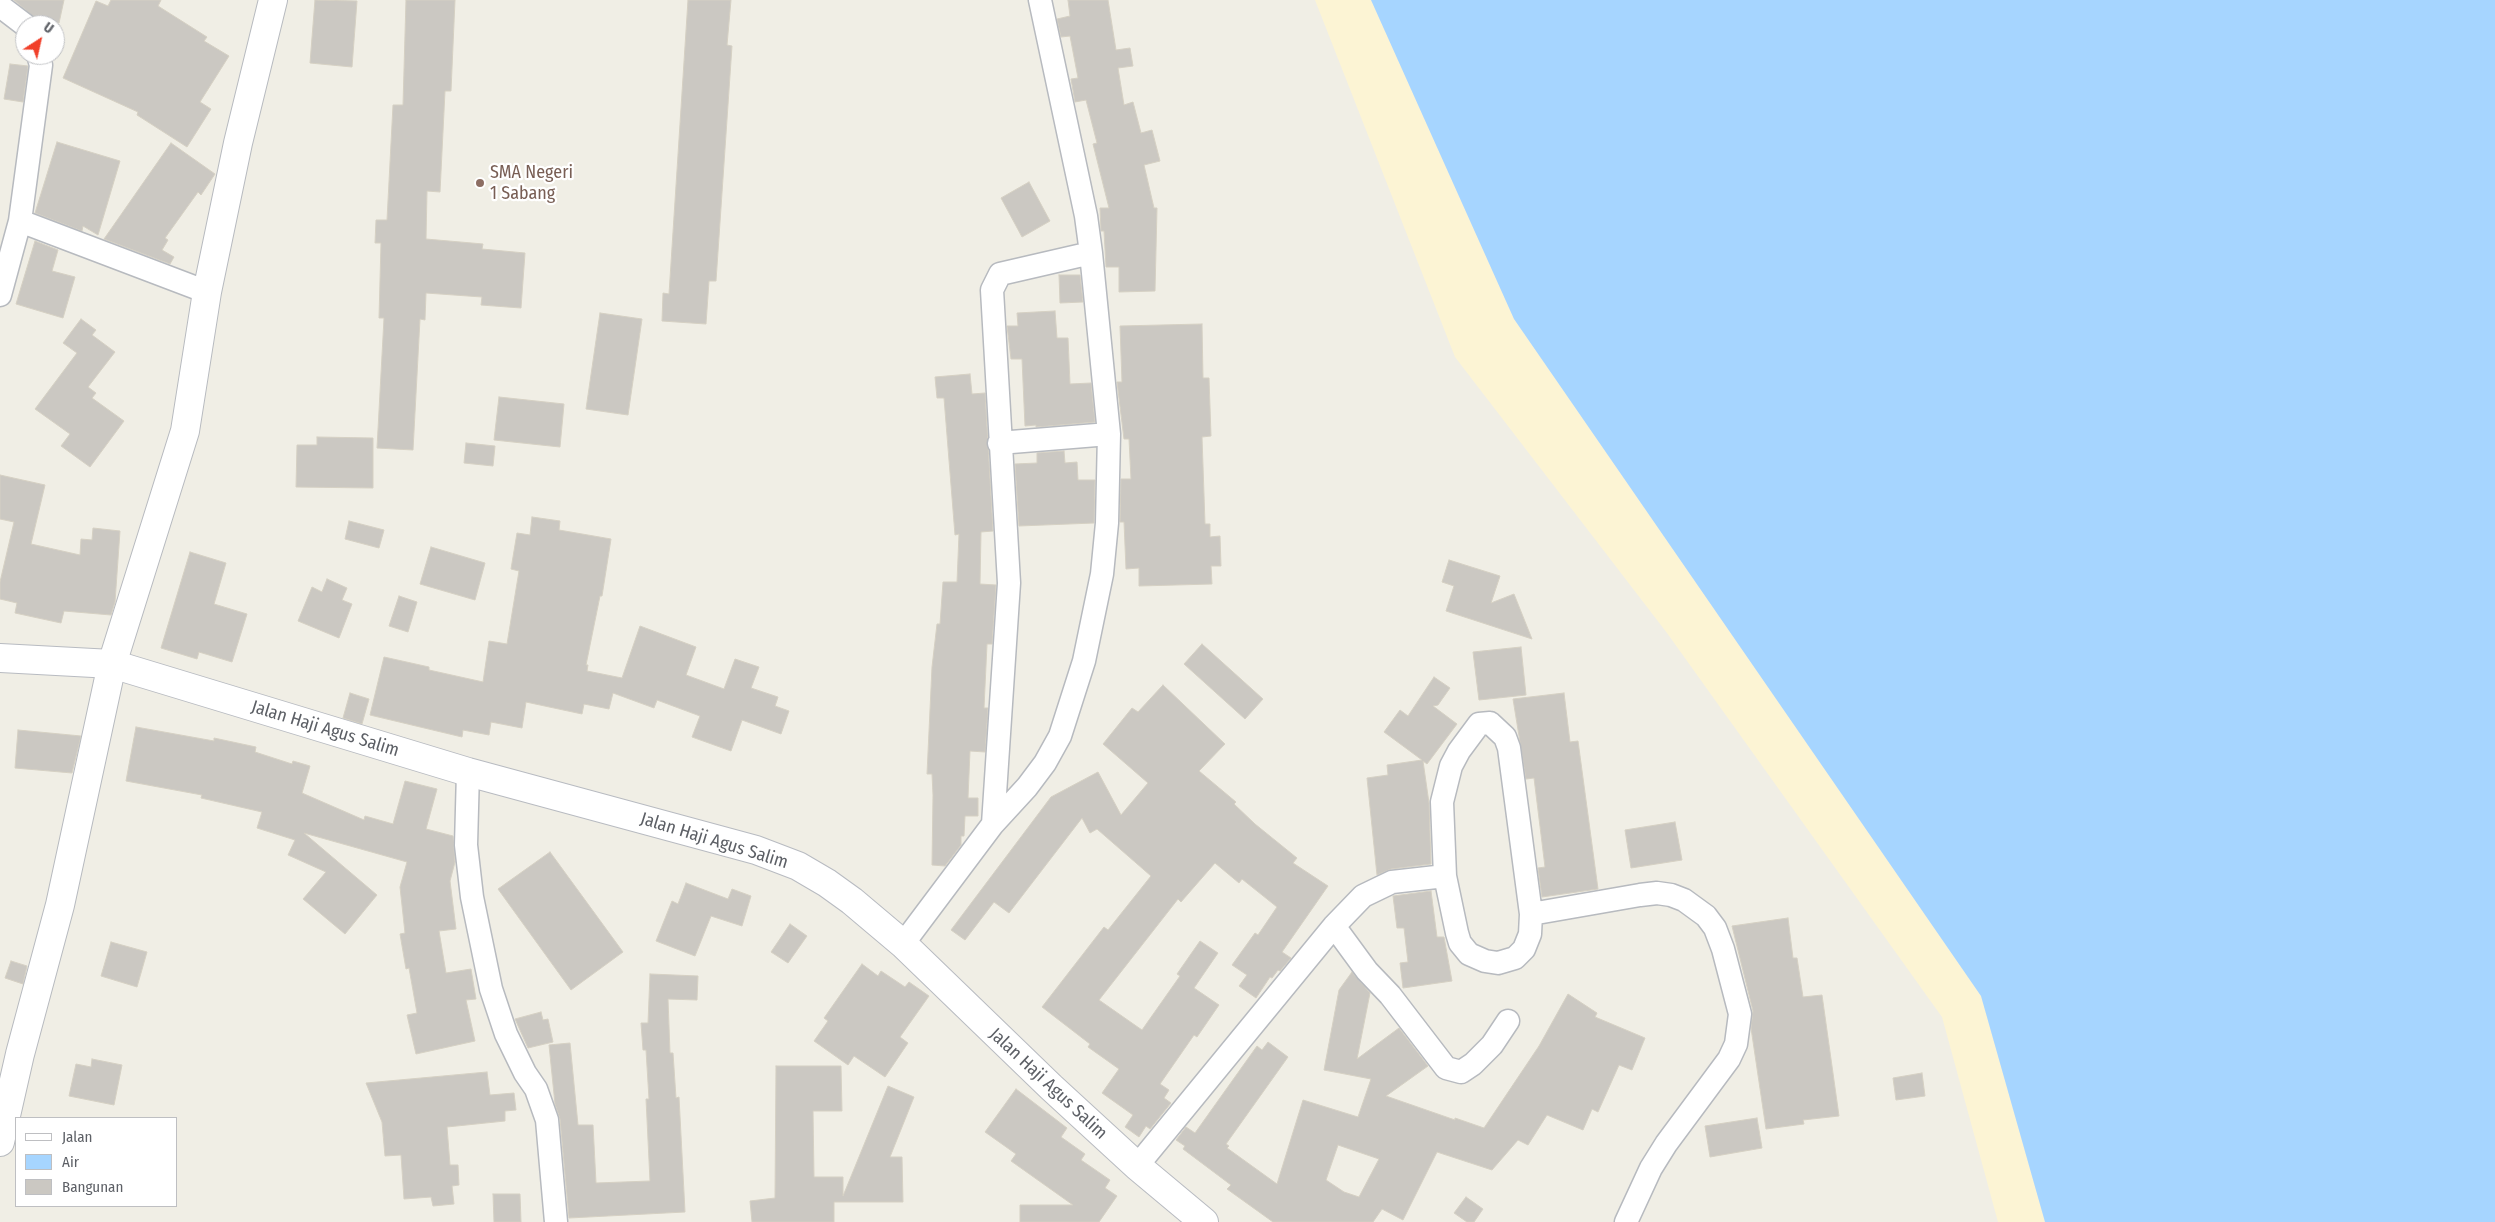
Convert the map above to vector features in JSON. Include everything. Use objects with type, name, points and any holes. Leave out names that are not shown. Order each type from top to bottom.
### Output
[{"type":"main road","points":[[0,1142],[20,1054],[60,905],[112,664],[185,431],[207,292],[238,143],[273,0]]},
{"type":"main road","name":"Jalan Haji Agus Salim","points":[[0,658],[112,664],[468,772],[776,857],[827,883],[903,944],[1051,1087],[1137,1166],[1204,1222]]},
{"type":"street","points":[[903,944],[993,824],[1046,763],[1060,736],[1082,670],[1102,574],[1107,523],[1109,434],[1091,253],[1086,216],[1040,0]]},
{"type":"street","points":[[0,6],[15,17]]},
{"type":"street","points":[[0,295],[20,221],[41,65]]},
{"type":"street","points":[[20,221],[207,292]]},
{"type":"street","points":[[993,824],[1009,583],[999,443],[992,290],[1000,274],[1091,253]]},
{"type":"street","points":[[999,443],[1109,434]]},
{"type":"street","points":[[1490,723],[1505,737],[1508,748],[1531,914],[1528,940],[1524,949],[1515,958],[1498,963],[1475,958],[1465,950],[1459,938],[1445,876],[1442,802],[1444,786],[1459,751],[1479,724],[1490,723]]},
{"type":"street","points":[[468,772],[466,845],[472,897],[492,989],[506,1034],[515,1054],[536,1089],[547,1120],[556,1222]]},
{"type":"street","points":[[1137,1166],[1334,926],[1362,896],[1392,882],[1445,876]]},
{"type":"street","points":[[1531,914],[1640,895],[1657,893],[1671,895],[1684,900],[1706,916],[1715,928],[1723,949],[1740,1014],[1736,1044],[1729,1060],[1666,1144],[1647,1176],[1626,1222]]},
{"type":"street","points":[[1334,926],[1367,971],[1390,995],[1446,1068],[1461,1072],[1473,1064],[1492,1045],[1508,1020]]},
{"type":"sand","points":[[1315,0],[1371,0],[1514,319],[1981,996],[2045,1222],[1998,1222],[1942,1017],[1667,633],[1455,357]]},
{"type":"water","points":[[1371,0],[2495,0],[2495,1222],[2045,1222],[1981,996],[1514,319]]},
{"type":"building","points":[[14,0],[64,0],[61,15],[32,15]]},
{"type":"building","points":[[111,0],[161,0],[158,6],[207,37],[204,41],[229,56],[200,102],[211,109],[187,147],[137,115],[138,112],[63,78],[96,1],[108,6]]},
{"type":"building","points":[[315,0],[357,1],[352,67],[310,63]]},
{"type":"building","points":[[406,0],[455,0],[451,91],[445,91],[440,192],[427,191],[426,239],[483,244],[482,249],[525,253],[521,308],[481,305],[482,297],[426,293],[425,320],[420,319],[413,450],[377,448],[384,318],[379,318],[381,243],[375,243],[376,220],[387,220],[393,105],[403,105]]},
{"type":"building","points":[[688,0],[731,0],[727,45],[732,46],[716,281],[709,281],[706,324],[662,321],[663,293],[669,294]]},
{"type":"building","points":[[1068,0],[1108,0],[1116,50],[1130,48],[1133,66],[1118,68],[1124,105],[1133,102],[1141,133],[1152,130],[1160,161],[1144,165],[1154,208],[1157,208],[1155,291],[1119,292],[1119,267],[1106,267],[1104,231],[1101,231],[1100,208],[1109,208],[1093,144],[1097,143],[1086,100],[1075,102],[1071,79],[1078,78],[1070,36],[1061,37],[1057,19],[1070,16]]},
{"type":"building","points":[[10,64],[28,66],[23,102],[4,99]]},
{"type":"building","points":[[57,142],[120,161],[98,235],[83,226],[82,231],[35,213]]},
{"type":"building","points":[[171,143],[215,174],[201,195],[198,192],[165,238],[168,240],[162,250],[174,257],[170,264],[104,239]]},
{"type":"building","points":[[1029,182],[1050,221],[1022,237],[1001,198]]},
{"type":"building","points":[[35,241],[58,250],[52,271],[75,277],[63,318],[16,304]]},
{"type":"building","points":[[1059,275],[1080,275],[1083,302],[1060,303]]},
{"type":"building","points":[[1055,311],[1057,338],[1068,338],[1070,384],[1091,383],[1095,422],[1036,427],[1036,425],[1025,426],[1022,359],[1011,359],[1007,326],[1018,326],[1017,313]]},
{"type":"building","points":[[600,313],[642,319],[628,415],[586,409]]},
{"type":"building","points":[[81,319],[96,330],[92,335],[115,352],[88,387],[96,393],[92,398],[124,421],[90,467],[61,446],[70,434],[35,409],[77,353],[63,343]]},
{"type":"building","points":[[1202,324],[1203,378],[1209,378],[1211,436],[1202,437],[1205,524],[1210,524],[1210,537],[1220,536],[1221,566],[1211,566],[1212,584],[1139,586],[1139,568],[1126,569],[1124,522],[1120,522],[1121,479],[1131,479],[1129,439],[1124,439],[1117,382],[1122,382],[1120,326]]},
{"type":"building","points":[[970,374],[972,394],[985,393],[993,531],[981,532],[980,584],[996,585],[992,644],[987,644],[984,708],[988,708],[985,752],[970,751],[968,798],[978,798],[978,816],[965,816],[964,836],[961,836],[961,845],[945,866],[932,865],[932,774],[927,774],[932,667],[937,624],[940,624],[943,582],[957,582],[959,534],[955,535],[944,398],[937,398],[935,377]]},
{"type":"building","points":[[499,397],[564,404],[560,447],[494,440]]},
{"type":"building","points":[[317,437],[373,438],[373,488],[296,487],[297,445],[317,445]]},
{"type":"building","points":[[466,443],[495,446],[493,466],[464,463]]},
{"type":"building","points":[[1064,451],[1065,463],[1077,462],[1078,480],[1095,480],[1094,523],[1019,526],[1015,464],[1037,463],[1037,453]]},
{"type":"building","points":[[0,475],[45,485],[31,544],[80,555],[81,539],[92,540],[93,528],[120,531],[115,602],[111,615],[64,611],[61,623],[15,613],[17,603],[0,599],[0,582],[14,522],[0,519]]},
{"type":"building","points":[[532,517],[560,521],[559,530],[611,539],[602,596],[600,596],[586,665],[588,665],[587,671],[622,678],[640,626],[696,647],[686,675],[724,689],[735,659],[759,667],[751,688],[778,697],[775,706],[789,711],[781,734],[742,720],[731,751],[692,737],[700,716],[657,700],[654,708],[613,693],[609,709],[584,704],[582,714],[526,702],[522,728],[491,722],[489,735],[463,730],[462,737],[370,715],[384,657],[429,667],[429,670],[483,682],[489,641],[507,644],[519,571],[511,569],[517,533],[530,535]]},
{"type":"building","points":[[349,521],[384,530],[379,548],[345,539]]},
{"type":"building","points":[[431,547],[485,563],[475,600],[420,584]]},
{"type":"building","points":[[190,552],[226,563],[214,604],[247,614],[232,662],[199,652],[197,659],[161,648]]},
{"type":"building","points":[[1449,560],[1500,576],[1491,603],[1514,594],[1532,639],[1446,611],[1454,586],[1442,582]]},
{"type":"building","points":[[327,579],[347,588],[342,600],[352,604],[339,638],[298,621],[312,587],[322,592]]},
{"type":"building","points":[[399,596],[417,602],[408,632],[389,626]]},
{"type":"building","points":[[1202,644],[1263,699],[1245,719],[1184,664]]},
{"type":"building","points":[[1521,647],[1526,695],[1479,700],[1473,652]]},
{"type":"building","points":[[1434,677],[1450,688],[1438,705],[1433,706],[1457,724],[1427,764],[1423,761],[1429,803],[1431,864],[1391,869],[1377,875],[1367,778],[1388,775],[1387,765],[1422,760],[1384,732],[1400,710],[1408,716]]},
{"type":"building","points":[[1163,685],[1225,744],[1199,771],[1236,802],[1234,804],[1255,824],[1297,858],[1293,863],[1328,886],[1282,952],[1291,958],[1280,971],[1278,970],[1272,978],[1270,977],[1256,998],[1239,986],[1247,975],[1232,965],[1255,933],[1258,935],[1277,907],[1242,879],[1239,883],[1215,863],[1181,902],[1178,899],[1099,1000],[1142,1030],[1180,976],[1177,974],[1200,941],[1218,953],[1194,988],[1219,1005],[1197,1037],[1194,1035],[1160,1084],[1169,1090],[1164,1098],[1171,1103],[1150,1129],[1146,1126],[1139,1137],[1125,1127],[1133,1115],[1102,1093],[1119,1069],[1088,1047],[1090,1044],[1042,1007],[1104,927],[1108,930],[1151,876],[1097,829],[1090,833],[1082,818],[1009,913],[994,902],[965,940],[951,930],[1051,797],[1098,772],[1121,815],[1148,783],[1103,744],[1132,708],[1138,712]]},
{"type":"building","points":[[350,693],[369,699],[362,724],[343,718]]},
{"type":"building","points":[[1564,693],[1570,742],[1578,741],[1598,889],[1542,897],[1538,868],[1545,867],[1534,778],[1526,779],[1513,699]]},
{"type":"building","points":[[136,727],[214,741],[214,738],[256,747],[255,752],[292,764],[293,761],[310,766],[302,793],[364,820],[365,816],[393,824],[405,781],[437,789],[426,829],[453,836],[455,862],[450,881],[456,929],[439,931],[446,973],[471,969],[476,999],[466,1000],[475,1041],[416,1054],[407,1015],[417,1013],[409,968],[406,969],[400,934],[405,933],[400,887],[407,862],[304,833],[377,895],[345,934],[303,899],[326,872],[288,855],[295,840],[257,828],[262,812],[201,798],[202,795],[126,781]]},
{"type":"building","points":[[18,730],[81,736],[72,773],[15,768]]},
{"type":"building","points":[[1675,822],[1682,860],[1631,868],[1625,830]]},
{"type":"building","points":[[550,852],[623,952],[571,990],[498,889]]},
{"type":"building","points":[[686,883],[728,899],[732,889],[751,896],[742,926],[711,916],[695,956],[656,941],[672,901],[678,904]]},
{"type":"building","points":[[1431,891],[1437,937],[1444,937],[1452,981],[1403,988],[1400,963],[1408,962],[1404,928],[1397,928],[1393,896]]},
{"type":"building","points":[[1788,918],[1793,958],[1797,958],[1803,997],[1822,995],[1839,1116],[1803,1120],[1804,1124],[1766,1129],[1751,1028],[1753,1011],[1732,926]]},
{"type":"building","points":[[790,924],[807,936],[788,963],[771,952]]},
{"type":"building","points":[[111,942],[147,952],[137,987],[101,976]]},
{"type":"building","points":[[11,961],[27,966],[23,984],[5,978]]},
{"type":"building","points":[[862,964],[878,976],[881,971],[905,987],[909,982],[929,996],[900,1037],[908,1043],[885,1077],[854,1056],[848,1065],[814,1041],[828,1021],[824,1018]]},
{"type":"building","points":[[1352,972],[1370,993],[1357,1059],[1399,1028],[1428,1066],[1386,1096],[1484,1128],[1539,1046],[1568,994],[1597,1013],[1595,1017],[1645,1038],[1632,1070],[1619,1065],[1598,1112],[1592,1109],[1583,1130],[1547,1115],[1528,1145],[1518,1140],[1492,1170],[1437,1152],[1403,1220],[1382,1209],[1373,1222],[1273,1222],[1227,1189],[1231,1185],[1183,1149],[1185,1146],[1176,1140],[1186,1127],[1195,1133],[1257,1046],[1262,1050],[1268,1042],[1288,1057],[1226,1144],[1229,1146],[1227,1148],[1277,1184],[1303,1100],[1358,1117],[1371,1079],[1324,1070],[1339,990]],"holes":[[[1338,1145],[1379,1159],[1359,1197],[1344,1192],[1326,1180]]]},
{"type":"building","points":[[650,974],[698,976],[697,1000],[668,999],[670,1053],[673,1053],[676,1098],[679,1097],[685,1212],[569,1218],[560,1119],[555,1104],[549,1045],[570,1043],[578,1125],[593,1125],[596,1183],[650,1181],[646,1099],[649,1099],[646,1050],[643,1050],[641,1023],[648,1023]]},
{"type":"building","points":[[541,1012],[543,1020],[548,1019],[553,1042],[528,1048],[515,1019]]},
{"type":"building","points":[[92,1059],[122,1065],[114,1105],[69,1096],[76,1064],[91,1067]]},
{"type":"building","points":[[776,1066],[841,1066],[842,1111],[813,1111],[814,1177],[843,1177],[843,1196],[888,1086],[914,1097],[890,1157],[902,1157],[903,1202],[834,1202],[834,1222],[752,1222],[750,1201],[775,1198]]},
{"type":"building","points":[[487,1072],[490,1095],[514,1093],[516,1110],[505,1111],[505,1121],[447,1127],[450,1165],[458,1165],[459,1185],[452,1186],[454,1204],[433,1206],[431,1197],[404,1199],[401,1155],[385,1156],[382,1122],[366,1083]]},
{"type":"building","points":[[1922,1073],[1925,1096],[1896,1100],[1893,1078]]},
{"type":"building","points":[[1016,1089],[1067,1128],[1061,1137],[1085,1154],[1081,1160],[1110,1180],[1105,1188],[1117,1196],[1099,1222],[1020,1222],[1020,1205],[1073,1205],[1011,1161],[1016,1154],[985,1132]]},
{"type":"building","points":[[1757,1118],[1762,1148],[1710,1157],[1705,1126]]},
{"type":"building","points":[[493,1194],[520,1194],[521,1222],[494,1222]]},
{"type":"building","points":[[1466,1197],[1483,1209],[1474,1222],[1467,1222],[1454,1213]]},
{"type":"place","name":"SMA Negeri 1 Sabang","points":[[480,183]]}]
